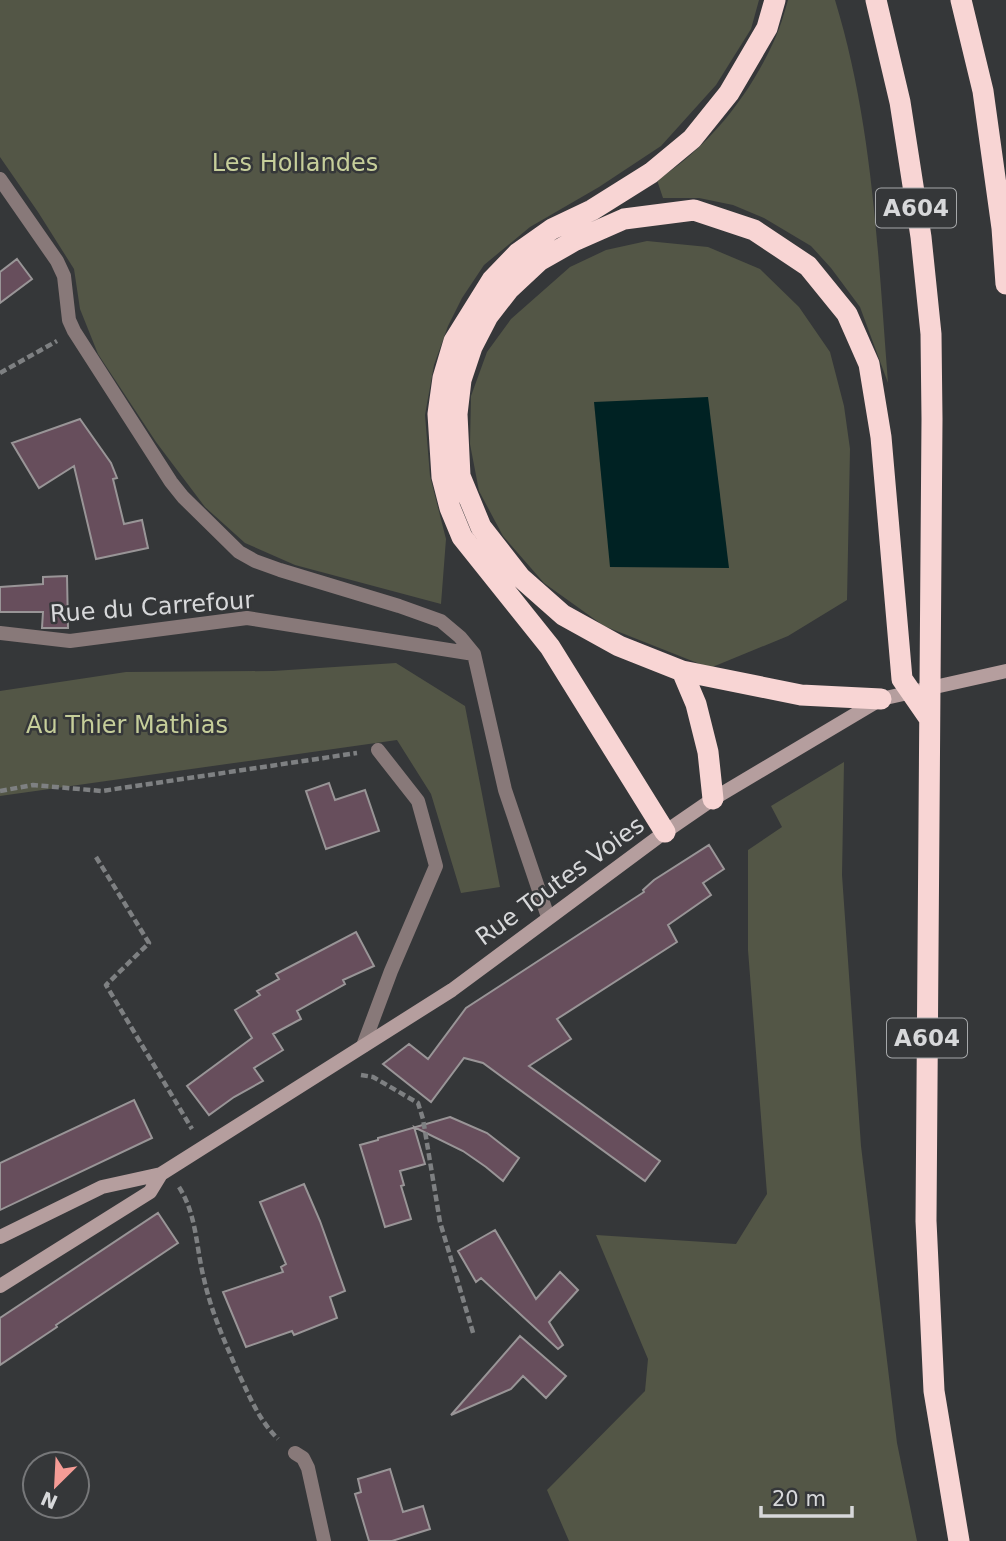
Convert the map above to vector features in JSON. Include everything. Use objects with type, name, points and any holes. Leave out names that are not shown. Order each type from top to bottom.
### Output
[{"type":"highway","points":[[665,832],[550,646],[462,537],[450,508],[442,477],[439,402],[454,341],[492,280],[519,253],[552,229],[592,210],[651,173],[692,139],[729,93],[767,28],[775,0]]},
{"type":"highway","name":"A604","points":[[876,0],[900,102],[921,237],[931,334],[926,1222],[934,1391],[959,1541]]},
{"type":"highway","points":[[961,0],[984,91],[1002,228],[1006,284]]},
{"type":"highway","points":[[881,699],[801,695],[682,671],[618,646],[563,615],[520,577],[481,527],[460,476],[457,414],[461,380],[472,347],[488,316],[509,289],[539,261],[574,241],[624,219],[694,210],[754,230],[808,266],[847,314],[869,364],[881,437],[902,679],[929,718]]},
{"type":"highway","points":[[682,671],[696,704],[708,752],[713,799]]},
{"type":"street","points":[[0,179],[57,261],[64,276],[69,320],[74,331],[183,497],[239,552],[255,561],[441,621],[460,637],[474,654],[505,790],[548,917]]},
{"type":"street","name":"Rue du Carrefour","points":[[0,633],[70,641],[247,618],[474,654]]},
{"type":"street","name":"Rue Toutes Voies","points":[[165,1172],[452,990],[548,917],[713,799],[881,699],[1006,671]]},
{"type":"street","points":[[363,1046],[391,971],[436,866],[418,801],[379,750]]},
{"type":"street","points":[[0,1237],[102,1187],[165,1172]]},
{"type":"street","points":[[0,1286],[150,1192],[165,1172]]},
{"type":"street","points":[[295,1453],[303,1458],[308,1468],[324,1541]]},
{"type":"path","points":[[0,373],[74,331]]},
{"type":"path","points":[[0,792],[33,785],[102,790],[379,750]]},
{"type":"path","points":[[96,857],[149,943],[106,985],[203,1148]]},
{"type":"path","points":[[327,1069],[373,1077],[418,1103],[440,1222],[474,1336]]},
{"type":"path","points":[[165,1172],[183,1194],[191,1214],[197,1232],[198,1254],[204,1280],[224,1342],[261,1420],[295,1453]]},
{"type":"green space","name":"Les Hollandes","points":[[0,0],[759,0],[751,29],[716,85],[661,146],[599,187],[530,227],[484,265],[462,298],[448,326],[434,365],[425,415],[430,476],[446,539],[441,604],[295,565],[245,543],[205,507],[156,442],[98,354],[80,309],[74,269],[0,157]]},
{"type":"green space","points":[[788,0],[835,0],[848,47],[872,190],[888,383],[860,307],[811,246],[764,218],[733,205],[699,198],[663,198],[657,180],[693,153],[739,101],[774,41]]},
{"type":"green space","points":[[647,241],[708,247],[760,269],[799,307],[830,352],[844,406],[850,449],[847,600],[788,636],[710,668],[604,626],[544,583],[503,536],[479,491],[470,444],[471,396],[487,352],[511,319],[570,267],[606,250]]},
{"type":"green space","name":"Au Thier Mathias","points":[[396,663],[465,706],[500,887],[461,893],[431,794],[397,740],[0,796],[0,691],[126,672],[273,671]]},
{"type":"green space","points":[[844,762],[842,875],[861,1146],[897,1443],[917,1541],[569,1541],[547,1490],[645,1391],[648,1359],[596,1235],[736,1244],[767,1194],[748,950],[748,850],[782,827],[771,806]]},
{"type":"water","points":[[708,397],[729,568],[610,567],[594,402]]},
{"type":"building","points":[[17,259],[32,279],[0,303],[0,272]]},
{"type":"building","points":[[80,419],[111,463],[117,478],[113,479],[124,524],[142,520],[148,548],[96,559],[74,466],[39,488],[12,443]]},
{"type":"building","points":[[67,576],[68,628],[42,628],[43,612],[0,612],[0,587],[43,584],[43,577]]},
{"type":"building","points":[[329,783],[335,800],[365,790],[379,831],[326,849],[306,791]]},
{"type":"building","points":[[709,845],[724,869],[703,883],[711,895],[668,925],[677,942],[557,1019],[571,1039],[529,1066],[660,1161],[645,1181],[483,1063],[464,1058],[431,1102],[383,1064],[409,1044],[428,1059],[466,1008],[644,892],[654,880]]},
{"type":"building","points":[[356,932],[374,966],[343,980],[345,984],[297,1011],[301,1019],[273,1034],[283,1050],[254,1068],[263,1081],[209,1115],[187,1086],[252,1038],[235,1010],[260,995],[257,991],[279,979],[276,974]]},
{"type":"building","points":[[134,1100],[152,1138],[0,1210],[0,1163]]},
{"type":"building","points":[[450,1117],[487,1133],[519,1158],[503,1181],[463,1151],[415,1127]]},
{"type":"building","points":[[414,1127],[425,1164],[400,1171],[404,1185],[401,1186],[411,1219],[385,1227],[360,1145]]},
{"type":"building","points":[[304,1184],[345,1291],[330,1297],[337,1318],[294,1335],[292,1331],[246,1347],[223,1292],[283,1272],[281,1267],[286,1264],[260,1202]]},
{"type":"building","points":[[158,1213],[178,1243],[0,1365],[0,1318]]},
{"type":"building","points":[[495,1230],[536,1299],[560,1272],[578,1290],[549,1322],[563,1345],[558,1349],[481,1278],[476,1282],[458,1251]]},
{"type":"building","points":[[520,1336],[566,1376],[546,1398],[523,1376],[511,1389],[451,1415]]},
{"type":"building","points":[[390,1469],[403,1512],[423,1506],[430,1529],[392,1541],[369,1541],[355,1494],[361,1492],[358,1479]]}]
